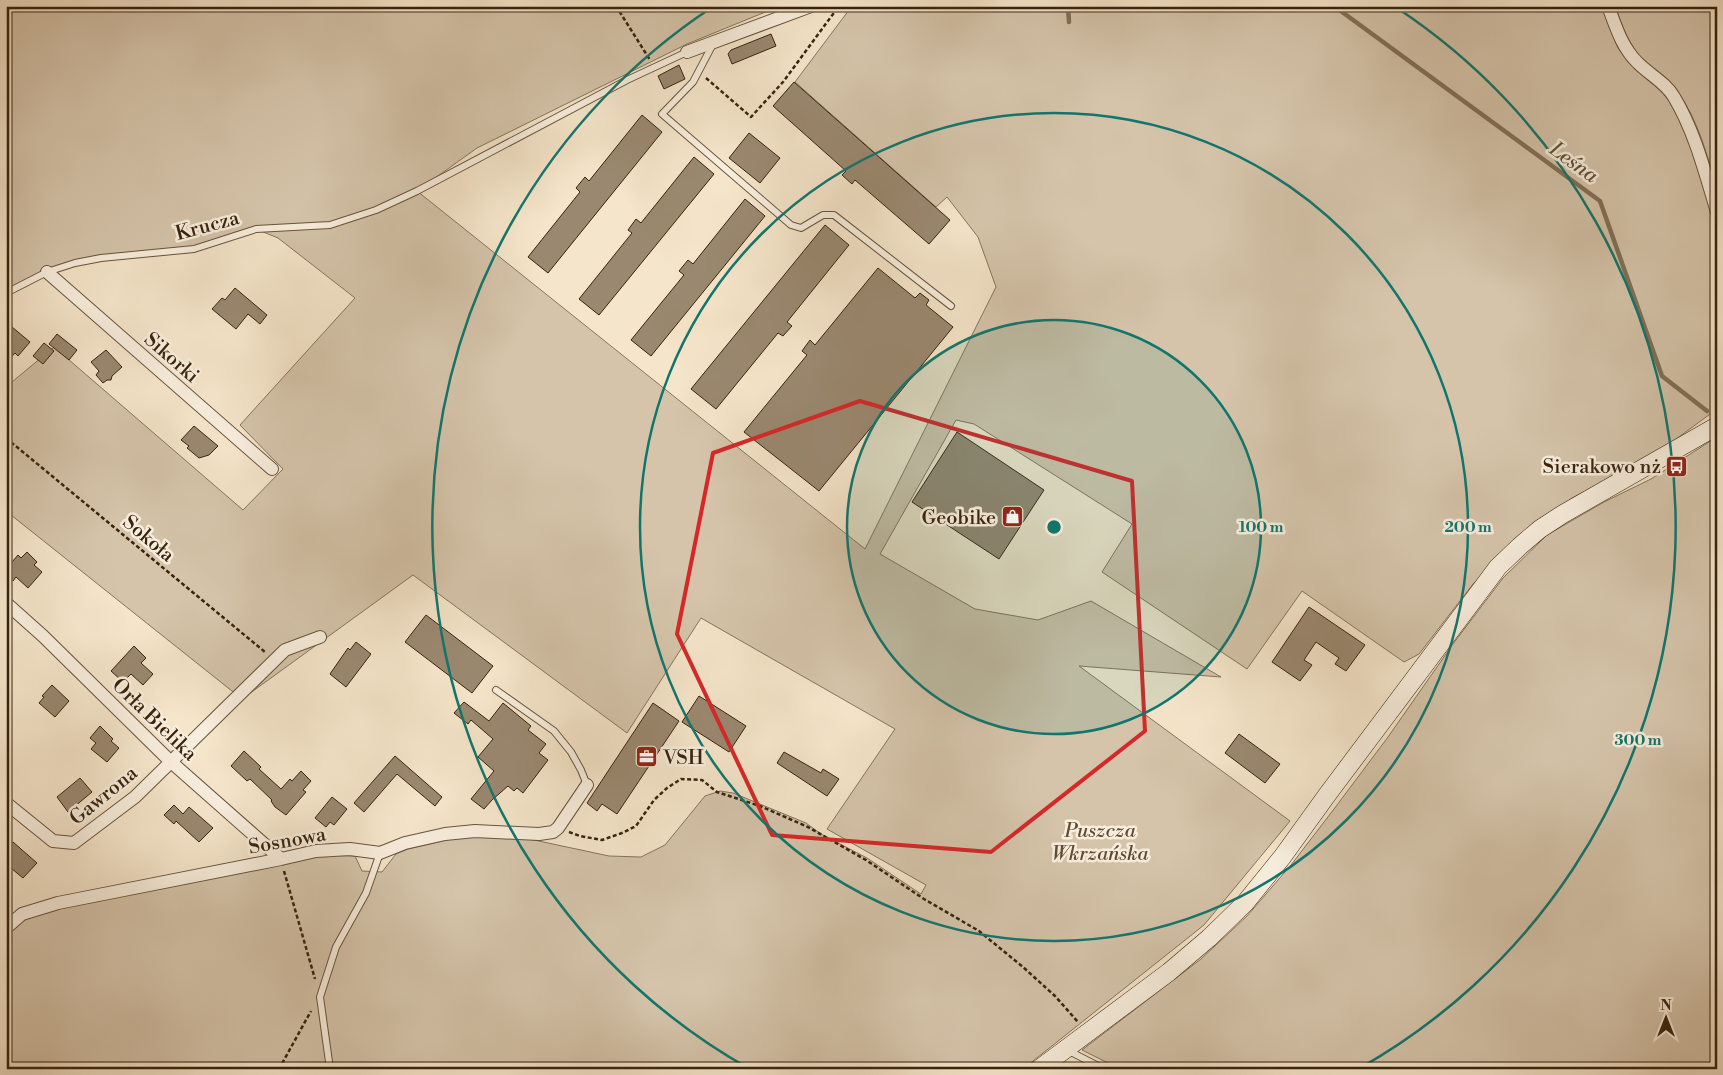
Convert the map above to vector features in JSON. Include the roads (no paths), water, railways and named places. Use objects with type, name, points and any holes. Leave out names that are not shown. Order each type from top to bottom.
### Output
[{"type":"street","points":[[687,52],[810,6]]},
{"type":"street","points":[[1608,6],[1622,43],[1638,64],[1655,76],[1673,95],[1691,129],[1717,212]]},
{"type":"street","name":"Sikorki","points":[[47,272],[272,470]]},
{"type":"street","points":[[1039,1069],[1189,955],[1245,903],[1283,856],[1472,600],[1498,567],[1520,546],[1540,528],[1717,426]]},
{"type":"street","name":"Orła Bielika","points":[[6,602],[170,761],[281,859]]},
{"type":"street","name":"Gawrona","points":[[6,803],[53,841],[74,843],[135,796],[189,745],[274,659],[285,650],[320,637]]},
{"type":"street","name":"Sosnowa","points":[[6,928],[22,914],[58,903],[316,851],[350,849],[380,853],[405,843],[445,834],[475,831],[539,834],[553,832],[558,828],[586,785]]},
{"type":"lane","points":[[715,41],[693,82],[662,114],[791,226],[801,228],[823,215],[834,215],[951,306]]},
{"type":"lane","name":"Krucza","points":[[6,293],[47,272],[75,263],[101,258],[194,250],[256,229],[330,225],[376,210],[417,191],[552,119],[687,52]]},
{"type":"lane","points":[[496,690],[554,732],[571,752],[581,770],[586,785]]},
{"type":"lane","points":[[330,1069],[320,996],[336,947],[366,893],[380,853]]},
{"type":"lane","points":[[1065,1049],[1104,1069]]},
{"type":"waterway","points":[[1068,6],[1069,22]]},
{"type":"waterway","name":"Leśna","points":[[1334,6],[1600,201],[1662,376],[1707,411]]},
{"type":"place","name":"Sierakowo nż","points":[[1677,466]]},
{"type":"place","name":"Geobike","points":[[1012,517]]},
{"type":"place","name":"VSH","points":[[647,757]]},
{"type":"park label","name":"Puszcza Wkrzańska","points":[[1100,842]]}]
